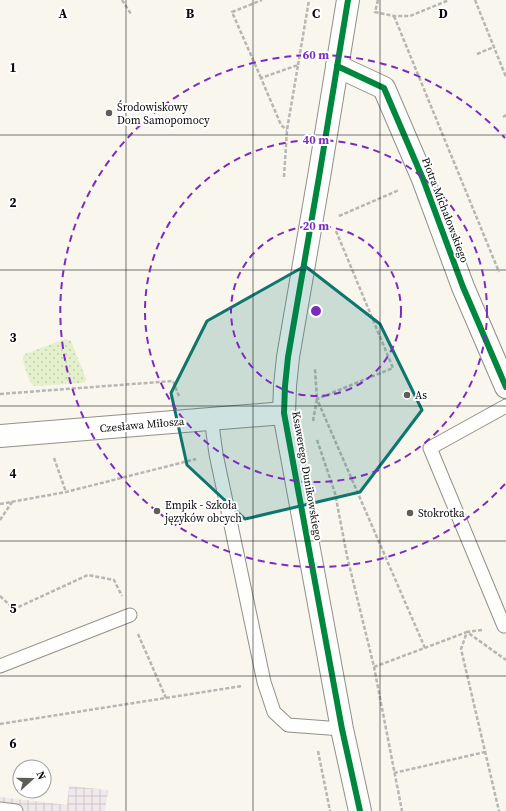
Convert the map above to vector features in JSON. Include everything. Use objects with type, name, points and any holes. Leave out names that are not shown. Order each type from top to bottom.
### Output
[{"type":"street","name":"Ksawerego Dunikowskiego","points":[[348,0],[288,358],[284,413],[342,728],[360,811]]},
{"type":"street","name":"Piotra Michałowskiego","points":[[337,66],[384,88],[423,179],[463,287],[506,387]]},
{"type":"street","name":"Czesława Miłosza","points":[[0,436],[284,413]]},
{"type":"lane","points":[[504,626],[430,448],[506,406]]},
{"type":"lane","points":[[211,418],[216,454],[264,682],[274,712],[288,725],[342,728]]},
{"type":"lane","points":[[0,666],[130,615]]},
{"type":"lane","points":[[0,809],[16,811]]},
{"type":"path","points":[[122,0],[131,14]]},
{"type":"path","points":[[262,0],[232,12],[281,125],[287,130]]},
{"type":"path","points":[[284,177],[287,130],[309,0]]},
{"type":"path","points":[[378,0],[375,12],[394,16],[410,16],[449,0]]},
{"type":"path","points":[[475,0],[506,77]]},
{"type":"path","points":[[394,16],[499,272]]},
{"type":"path","points":[[477,54],[494,47]]},
{"type":"path","points":[[261,78],[298,65]]},
{"type":"path","points":[[339,216],[423,179]]},
{"type":"path","points":[[317,399],[393,368],[335,226]]},
{"type":"path","points":[[288,358],[314,358],[317,399],[313,427]]},
{"type":"path","points":[[0,394],[173,381],[181,401]]},
{"type":"path","points":[[317,399],[424,648]]},
{"type":"path","points":[[45,433],[66,492]]},
{"type":"path","points":[[315,434],[335,493],[347,556],[374,667],[402,811]]},
{"type":"path","points":[[0,504],[66,492],[216,454]]},
{"type":"path","points":[[0,520],[12,502]]},
{"type":"path","points":[[374,667],[467,632]]},
{"type":"path","points":[[467,632],[506,660]]},
{"type":"path","points":[[467,632],[461,649],[499,811]]},
{"type":"path","points":[[0,724],[264,682]]},
{"type":"path","points":[[313,726],[330,811]]},
{"type":"path","points":[[394,773],[485,752]]},
{"type":"highlighted area","points":[[305,266],[380,324],[422,410],[360,492],[245,519],[187,465],[171,393],[207,321]]},
{"type":"shaded area","points":[[69,786],[108,790],[105,811],[0,811],[0,797],[12,799],[67,805]]},
{"type":"green space","points":[[65,339],[71,341],[86,379],[85,382],[33,385],[25,368],[23,357],[25,354]]},
{"type":"cycle path","points":[[348,0],[288,357],[284,413],[342,729],[360,811]]},
{"type":"cycle path","points":[[337,66],[384,88],[423,179],[463,287],[506,387]]},
{"type":"place","name":"Środowiskowy Dom Samopomocy","points":[[109,113]]},
{"type":"place","name":"As","points":[[407,395]]},
{"type":"place","name":"Empik - Szkoła języków obcych","points":[[157,511]]},
{"type":"place","name":"Stokrotka","points":[[410,513]]}]
